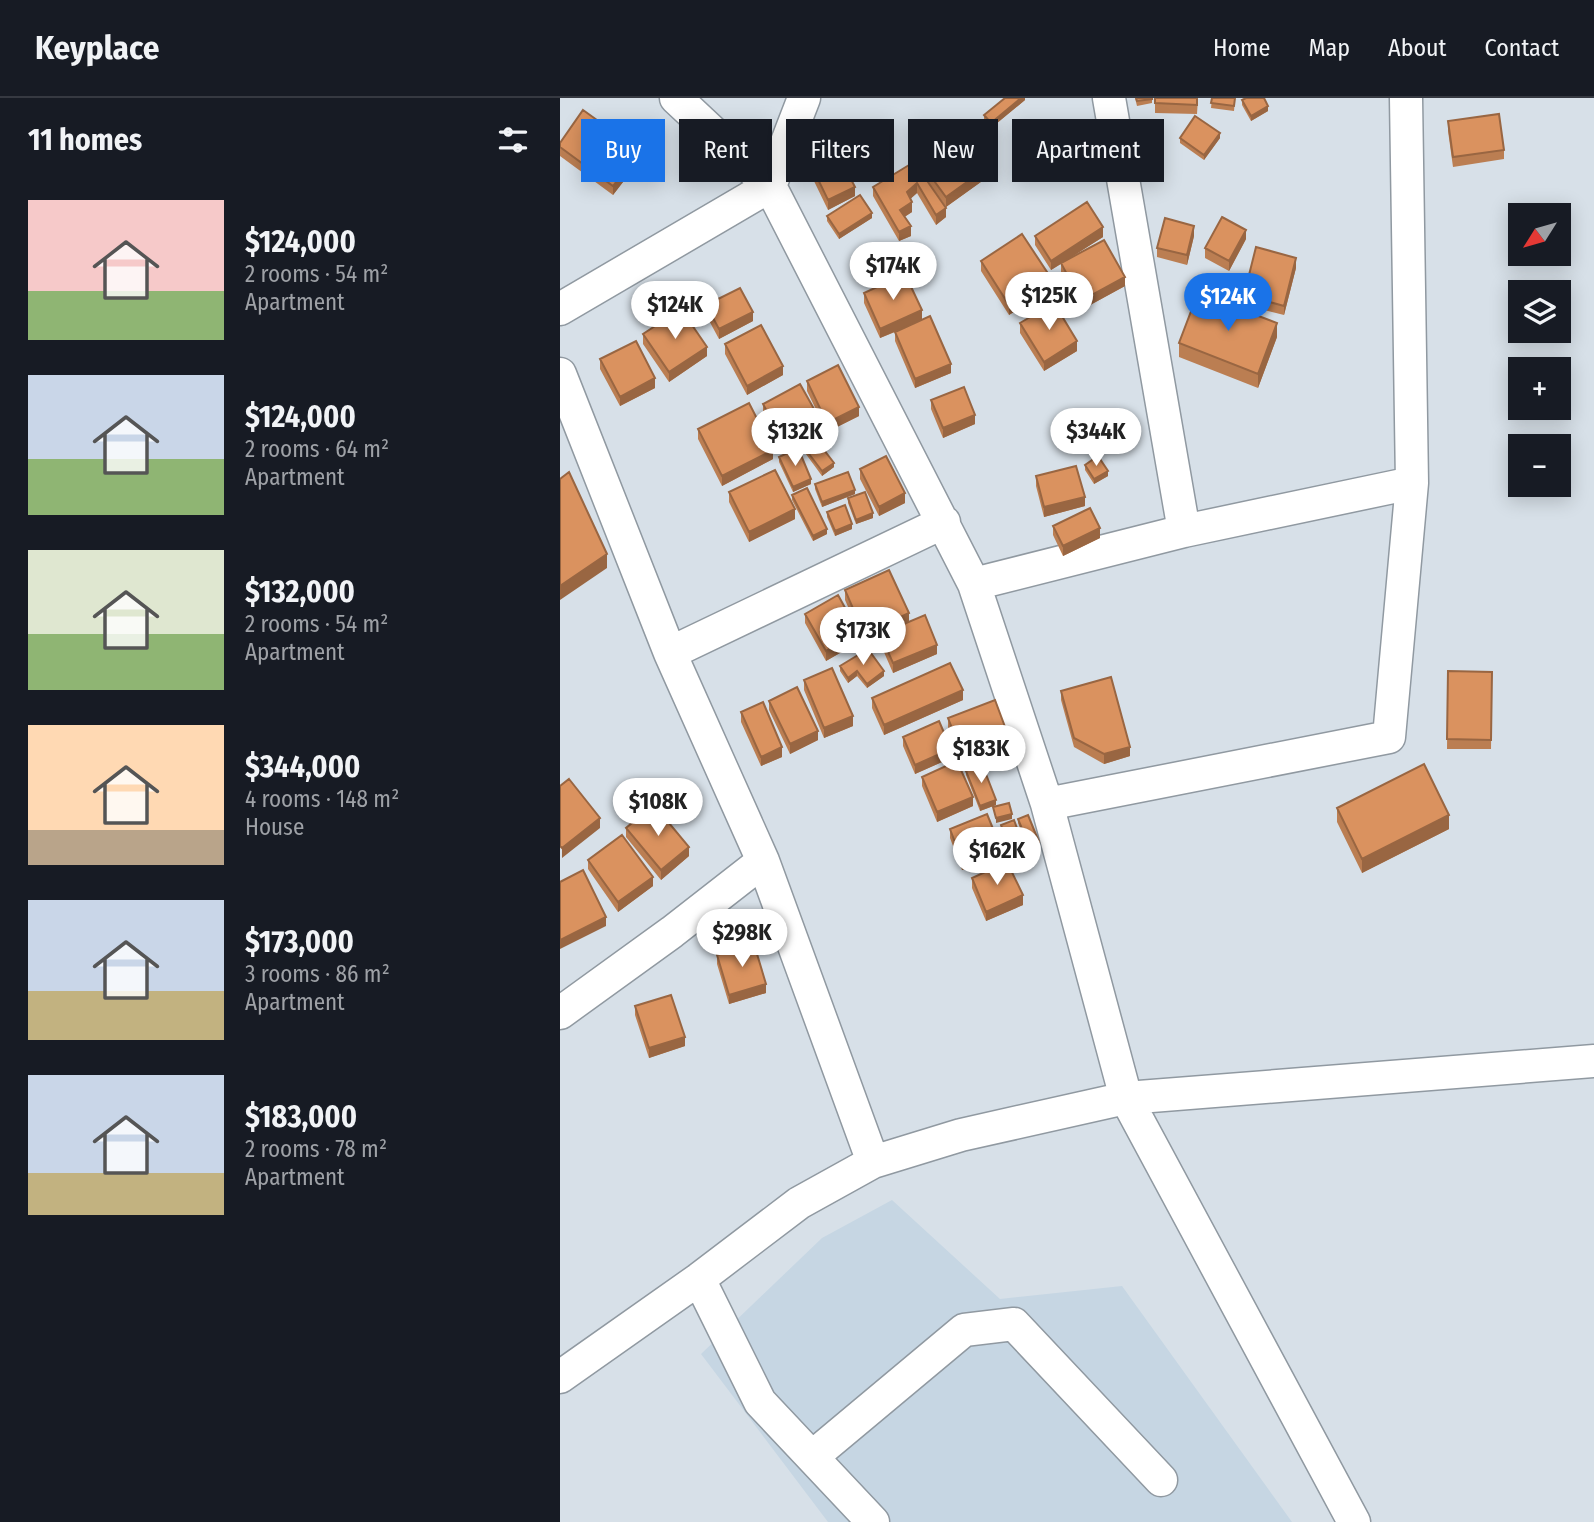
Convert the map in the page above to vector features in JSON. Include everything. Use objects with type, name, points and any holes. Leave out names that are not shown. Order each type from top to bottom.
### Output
[{"type":"street","points":[[676,98],[770,186],[974,584],[1047,804],[1126,1098],[1354,1522]]},
{"type":"street","points":[[560,309],[770,186],[804,98]]},
{"type":"street","points":[[1109,98],[1184,531]]},
{"type":"street","points":[[1047,804],[1389,737],[1412,483],[1406,98]]},
{"type":"street","points":[[560,374],[670,653],[763,861],[873,1161]]},
{"type":"street","points":[[974,584],[1184,531],[1412,483]]},
{"type":"street","points":[[670,653],[944,522]]},
{"type":"street","points":[[560,1013],[672,932],[763,861]]},
{"type":"street","points":[[560,1377],[699,1279],[799,1203],[873,1161],[961,1135],[1126,1098],[1594,1061]]},
{"type":"street","points":[[699,1279],[760,1402],[873,1522]]},
{"type":"street","points":[[812,1457],[964,1330],[1014,1324],[1161,1480]]},
{"type":"shaded area","points":[[892,1200],[1000,1299],[1122,1286],[1292,1522],[828,1522],[701,1354],[822,1238]]},
{"type":"building","points":[[1005,98],[1021,98],[996,119],[988,119],[984,115]]},
{"type":"building","points":[[1136,98],[1152,98],[1152,99],[1137,101]]},
{"type":"building","points":[[1155,98],[1197,98],[1197,105],[1155,103]]},
{"type":"building","points":[[1212,98],[1235,98],[1234,106],[1211,103]]},
{"type":"building","points":[[1264,98],[1268,106],[1251,116],[1242,100]]},
{"type":"building","points":[[583,110],[596,119],[581,119],[581,162],[560,147],[560,143]]},
{"type":"building","points":[[1499,114],[1504,150],[1453,157],[1448,121]]},
{"type":"building","points":[[1195,116],[1220,133],[1204,155],[1180,138]]},
{"type":"building","points":[[908,166],[908,182],[928,182],[946,208],[936,215],[917,183],[907,192],[912,202],[900,210],[911,226],[899,232],[873,187],[881,182],[894,182],[894,174]]},
{"type":"building","points":[[819,182],[852,182],[855,187],[828,200]]},
{"type":"building","points":[[935,182],[967,182],[946,197]]},
{"type":"building","points":[[860,195],[872,213],[839,234],[827,216]]},
{"type":"building","points":[[1087,202],[1103,227],[1051,261],[1035,236]]},
{"type":"building","points":[[1222,217],[1246,230],[1229,261],[1205,248]]},
{"type":"building","points":[[1165,218],[1194,226],[1187,255],[1157,248]]},
{"type":"building","points":[[1022,234],[1051,278],[1009,305],[981,261]]},
{"type":"building","points":[[1104,240],[1125,277],[1081,301],[1061,263]]},
{"type":"building","points":[[1256,247],[1296,258],[1284,306],[1244,295]]},
{"type":"building","points":[[905,274],[922,310],[880,329],[864,293]]},
{"type":"building","points":[[740,288],[753,312],[719,329],[706,305]]},
{"type":"building","points":[[1198,293],[1277,323],[1258,374],[1179,343]]},
{"type":"building","points":[[1054,303],[1077,341],[1044,362],[1020,323]]},
{"type":"building","points":[[681,309],[707,347],[669,372],[643,334]]},
{"type":"building","points":[[930,316],[951,364],[915,379],[895,332]]},
{"type":"building","points":[[761,325],[783,366],[747,386],[725,344]]},
{"type":"building","points":[[636,341],[655,378],[620,397],[600,359]]},
{"type":"building","points":[[838,365],[859,407],[827,423],[807,381]]},
{"type":"building","points":[[800,384],[818,416],[781,437],[763,404]]},
{"type":"building","points":[[964,387],[975,415],[943,428],[931,400]]},
{"type":"building","points":[[749,403],[773,450],[722,476],[698,429]]},
{"type":"building","points":[[811,433],[834,463],[822,471],[800,442]]},
{"type":"building","points":[[798,448],[811,479],[793,487],[779,457]]},
{"type":"building","points":[[886,456],[905,493],[879,507],[860,469]]},
{"type":"building","points":[[1098,456],[1108,471],[1094,479],[1085,465]]},
{"type":"building","points":[[1076,466],[1085,497],[1044,507],[1036,476]]},
{"type":"building","points":[[775,470],[795,509],[749,532],[729,492]]},
{"type":"building","points":[[569,472],[607,554],[560,586],[560,479]]},
{"type":"building","points":[[848,472],[855,490],[822,502],[815,484]]},
{"type":"building","points":[[807,488],[827,529],[813,536],[792,495]]},
{"type":"building","points":[[865,492],[873,513],[856,520],[848,498]]},
{"type":"building","points":[[845,505],[852,524],[835,531],[827,512]]},
{"type":"building","points":[[1090,508],[1100,528],[1063,546],[1053,526]]},
{"type":"building","points":[[889,570],[909,613],[864,634],[845,590]]},
{"type":"building","points":[[838,595],[859,633],[826,651],[805,614]]},
{"type":"building","points":[[925,615],[937,645],[893,663],[880,634]]},
{"type":"building","points":[[868,649],[884,671],[867,684],[857,671],[848,678],[840,666]]},
{"type":"building","points":[[950,663],[963,690],[884,725],[872,698]]},
{"type":"building","points":[[832,668],[853,716],[824,728],[804,680]]},
{"type":"building","points":[[1448,671],[1492,672],[1491,740],[1447,739]]},
{"type":"building","points":[[1111,677],[1130,747],[1104,754],[1074,738],[1061,691]]},
{"type":"building","points":[[797,687],[818,731],[790,744],[769,701]]},
{"type":"building","points":[[995,700],[1008,735],[962,753],[948,718]]},
{"type":"building","points":[[763,702],[782,747],[761,757],[741,712]]},
{"type":"building","points":[[939,721],[951,749],[915,765],[903,737]]},
{"type":"building","points":[[957,761],[973,797],[937,812],[922,777]]},
{"type":"building","points":[[982,764],[996,800],[980,806],[966,771]]},
{"type":"building","points":[[1424,764],[1449,815],[1362,859],[1337,808]]},
{"type":"building","points":[[569,779],[600,818],[562,848],[560,786]]},
{"type":"building","points":[[1009,803],[1012,814],[996,818],[993,807]]},
{"type":"building","points":[[654,805],[689,847],[661,870],[626,828]]},
{"type":"building","points":[[987,814],[1000,846],[962,861],[950,829]]},
{"type":"building","points":[[1028,815],[1039,842],[1029,846],[1018,819]]},
{"type":"building","points":[[1014,820],[1018,831],[1005,836],[1001,825]]},
{"type":"building","points":[[622,835],[653,877],[618,902],[588,860]]},
{"type":"building","points":[[1019,840],[1026,854],[1014,860],[1006,846]]},
{"type":"building","points":[[1007,862],[1023,895],[986,912],[972,878]]},
{"type":"building","points":[[583,870],[606,917],[560,940],[560,882]]},
{"type":"building","points":[[754,944],[766,984],[729,995],[717,955]]},
{"type":"building","points":[[671,995],[685,1037],[649,1048],[635,1006]]}]
